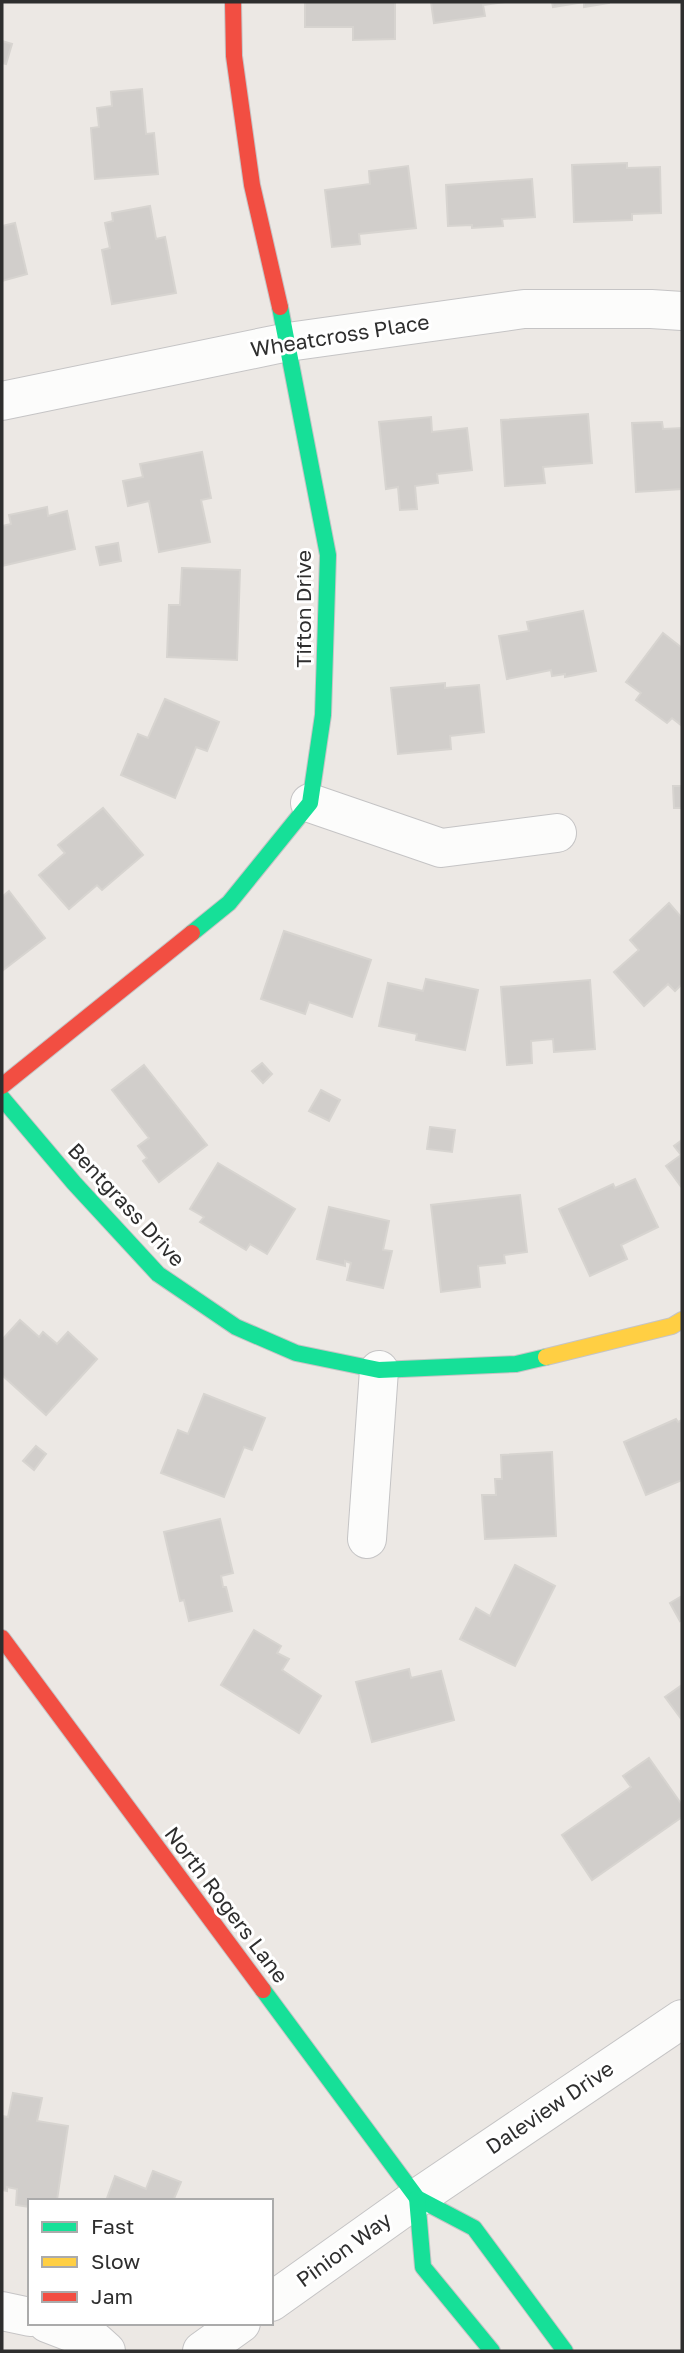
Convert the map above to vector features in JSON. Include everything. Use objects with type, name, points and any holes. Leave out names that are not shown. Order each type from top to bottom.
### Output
[{"type":"street","name":"Tifton Drive","points":[[233,2],[234,56],[252,185],[288,342],[328,555],[323,715],[310,803]]},
{"type":"street","name":"Wheatcross Place","points":[[2,401],[288,342],[524,309],[682,311]]},
{"type":"street","points":[[2,1086],[229,903],[310,803],[441,848],[557,833]]},
{"type":"street","name":"Bentgrass Drive","points":[[2,1098],[158,1275],[236,1327],[296,1353],[379,1370],[516,1364],[672,1326],[682,1320]]},
{"type":"street","points":[[367,1539],[379,1370]]},
{"type":"street","name":"North Rogers Lane","points":[[2,1638],[417,2198],[474,2228],[565,2351]]},
{"type":"street","name":"Daleview Drive","points":[[417,2198],[682,2019]]},
{"type":"street","points":[[417,2198],[423,2267],[492,2351]]},
{"type":"street","name":"Pinion Way","points":[[273,2301],[417,2198]]},
{"type":"street","points":[[2,2311],[28,2317]]},
{"type":"street","points":[[52,2325],[96,2342],[106,2351]]},
{"type":"street","points":[[202,2351],[238,2325]]},
{"type":"building","points":[[305,2],[395,2],[395,39],[353,40],[353,27],[305,27]]},
{"type":"building","points":[[431,2],[505,2],[483,5],[485,16],[434,23]]},
{"type":"building","points":[[552,2],[584,2],[553,7]]},
{"type":"building","points":[[584,2],[609,2],[609,3],[584,7]]},
{"type":"building","points":[[2,41],[12,44],[6,64],[2,63]]},
{"type":"building","points":[[142,89],[146,134],[154,133],[158,174],[95,179],[91,128],[99,127],[97,108],[112,106],[111,92]]},
{"type":"building","points":[[627,163],[627,168],[660,167],[661,213],[632,214],[632,220],[574,222],[572,165]]},
{"type":"building","points":[[408,166],[416,228],[359,234],[360,244],[332,247],[325,190],[370,184],[369,171]]},
{"type":"building","points":[[532,179],[535,217],[502,219],[503,226],[448,226],[446,185]]},
{"type":"building","points":[[150,206],[156,239],[165,237],[176,293],[112,304],[102,250],[110,248],[105,223],[113,221],[112,213]]},
{"type":"building","points":[[15,223],[27,274],[2,281],[2,226]]},
{"type":"building","points":[[588,414],[592,463],[543,467],[545,483],[505,486],[501,420]]},
{"type":"building","points":[[431,417],[432,432],[467,428],[472,470],[437,474],[438,483],[415,486],[417,509],[400,510],[398,487],[386,489],[379,422]]},
{"type":"building","points":[[662,422],[663,429],[682,428],[682,489],[636,492],[632,423]]},
{"type":"building","points":[[202,452],[211,498],[201,500],[210,542],[159,552],[149,501],[128,506],[123,481],[143,477],[140,464]]},
{"type":"building","points":[[47,507],[48,516],[67,511],[75,549],[2,566],[2,526],[11,524],[9,515]]},
{"type":"building","points":[[118,543],[121,561],[100,565],[96,547]]},
{"type":"building","points":[[182,568],[240,570],[237,660],[167,657],[169,605],[180,605]]},
{"type":"building","points":[[583,611],[596,671],[565,677],[565,674],[552,676],[551,670],[507,679],[499,636],[529,631],[527,622]]},
{"type":"building","points":[[663,633],[682,648],[682,726],[672,718],[667,723],[636,700],[641,693],[626,682]]},
{"type":"building","points":[[445,683],[445,688],[479,685],[484,732],[450,736],[451,749],[398,754],[391,688]]},
{"type":"building","points":[[165,699],[219,722],[207,751],[196,747],[175,798],[121,775],[138,734],[148,738]]},
{"type":"building","points":[[673,786],[682,786],[682,808],[674,808]]},
{"type":"building","points":[[103,808],[143,855],[102,890],[97,885],[69,909],[39,875],[65,853],[58,845]]},
{"type":"building","points":[[9,891],[45,938],[2,971],[2,897]]},
{"type":"building","points":[[669,903],[682,918],[682,984],[675,991],[668,984],[644,1006],[614,972],[639,950],[630,940]]},
{"type":"building","points":[[284,931],[371,960],[352,1017],[309,1002],[305,1014],[261,999]]},
{"type":"building","points":[[426,979],[478,990],[465,1050],[416,1040],[417,1034],[379,1026],[388,983],[423,991]]},
{"type":"building","points":[[590,980],[595,1049],[554,1052],[553,1039],[531,1041],[532,1063],[507,1065],[501,987]]},
{"type":"building","points":[[262,1063],[272,1074],[263,1083],[252,1071]]},
{"type":"building","points":[[144,1065],[207,1145],[159,1182],[143,1161],[147,1158],[138,1146],[149,1138],[112,1090]]},
{"type":"building","points":[[321,1090],[340,1100],[329,1121],[309,1111]]},
{"type":"building","points":[[430,1127],[455,1130],[452,1152],[427,1149]]},
{"type":"building","points":[[682,1140],[682,1188],[666,1166],[681,1155],[674,1146]]},
{"type":"building","points":[[218,1163],[295,1209],[267,1254],[250,1244],[246,1250],[200,1222],[204,1217],[190,1209]]},
{"type":"building","points":[[635,1179],[658,1227],[621,1245],[627,1259],[590,1276],[559,1209],[613,1184],[615,1188]]},
{"type":"building","points":[[520,1195],[527,1252],[504,1255],[505,1263],[478,1266],[480,1287],[441,1292],[431,1205]]},
{"type":"building","points":[[329,1207],[389,1221],[383,1250],[392,1251],[383,1288],[347,1280],[351,1263],[345,1261],[345,1266],[317,1259]]},
{"type":"building","points":[[20,1320],[39,1337],[43,1332],[57,1344],[68,1332],[97,1359],[46,1415],[2,1375],[2,1340]]},
{"type":"building","points":[[204,1394],[265,1418],[252,1450],[244,1447],[224,1497],[161,1473],[178,1430],[188,1434]]},
{"type":"building","points":[[676,1419],[678,1422],[682,1420],[682,1480],[646,1495],[624,1442]]},
{"type":"building","points":[[36,1446],[46,1454],[34,1470],[23,1461]]},
{"type":"building","points":[[552,1452],[556,1536],[485,1539],[482,1495],[496,1495],[495,1479],[502,1479],[501,1455]]},
{"type":"building","points":[[220,1519],[233,1573],[221,1576],[232,1611],[189,1621],[184,1600],[180,1601],[164,1532]]},
{"type":"building","points":[[515,1565],[555,1586],[515,1666],[460,1639],[476,1608],[490,1616]]},
{"type":"building","points":[[682,1596],[682,1619],[680,1621],[670,1603]]},
{"type":"building","points":[[254,1630],[281,1646],[277,1653],[289,1659],[282,1670],[321,1696],[299,1733],[221,1685]]},
{"type":"building","points":[[409,1669],[411,1678],[441,1671],[454,1720],[372,1742],[356,1682]]},
{"type":"building","points":[[682,1685],[682,1720],[665,1697]]},
{"type":"building","points":[[649,1758],[682,1805],[682,1817],[592,1880],[562,1835],[631,1787],[623,1776]]},
{"type":"building","points":[[13,2093],[42,2098],[37,2121],[68,2126],[57,2199],[28,2199],[28,2207],[16,2205],[17,2189],[7,2187],[7,2191],[2,2190],[2,2116],[8,2117]]},
{"type":"building","points":[[153,2171],[181,2182],[174,2199],[107,2199],[115,2176],[146,2189]]},
{"type":"traffic: fast","points":[[192,933],[229,903],[310,803],[323,715],[328,555],[280,307]]},
{"type":"traffic: fast","points":[[2,1098],[74,1183],[158,1274],[236,1327],[296,1353],[379,1370],[516,1364],[546,1357]]},
{"type":"traffic: fast","points":[[263,1990],[417,2198],[474,2228],[565,2351]]},
{"type":"traffic: fast","points":[[417,2198],[423,2267],[492,2351]]},
{"type":"traffic: slow","points":[[546,1357],[672,1326],[682,1320]]},
{"type":"traffic: jam","points":[[233,2],[234,56],[252,185],[280,307]]},
{"type":"traffic: jam","points":[[2,1086],[192,933]]},
{"type":"traffic: jam","points":[[2,1638],[263,1990]]}]
